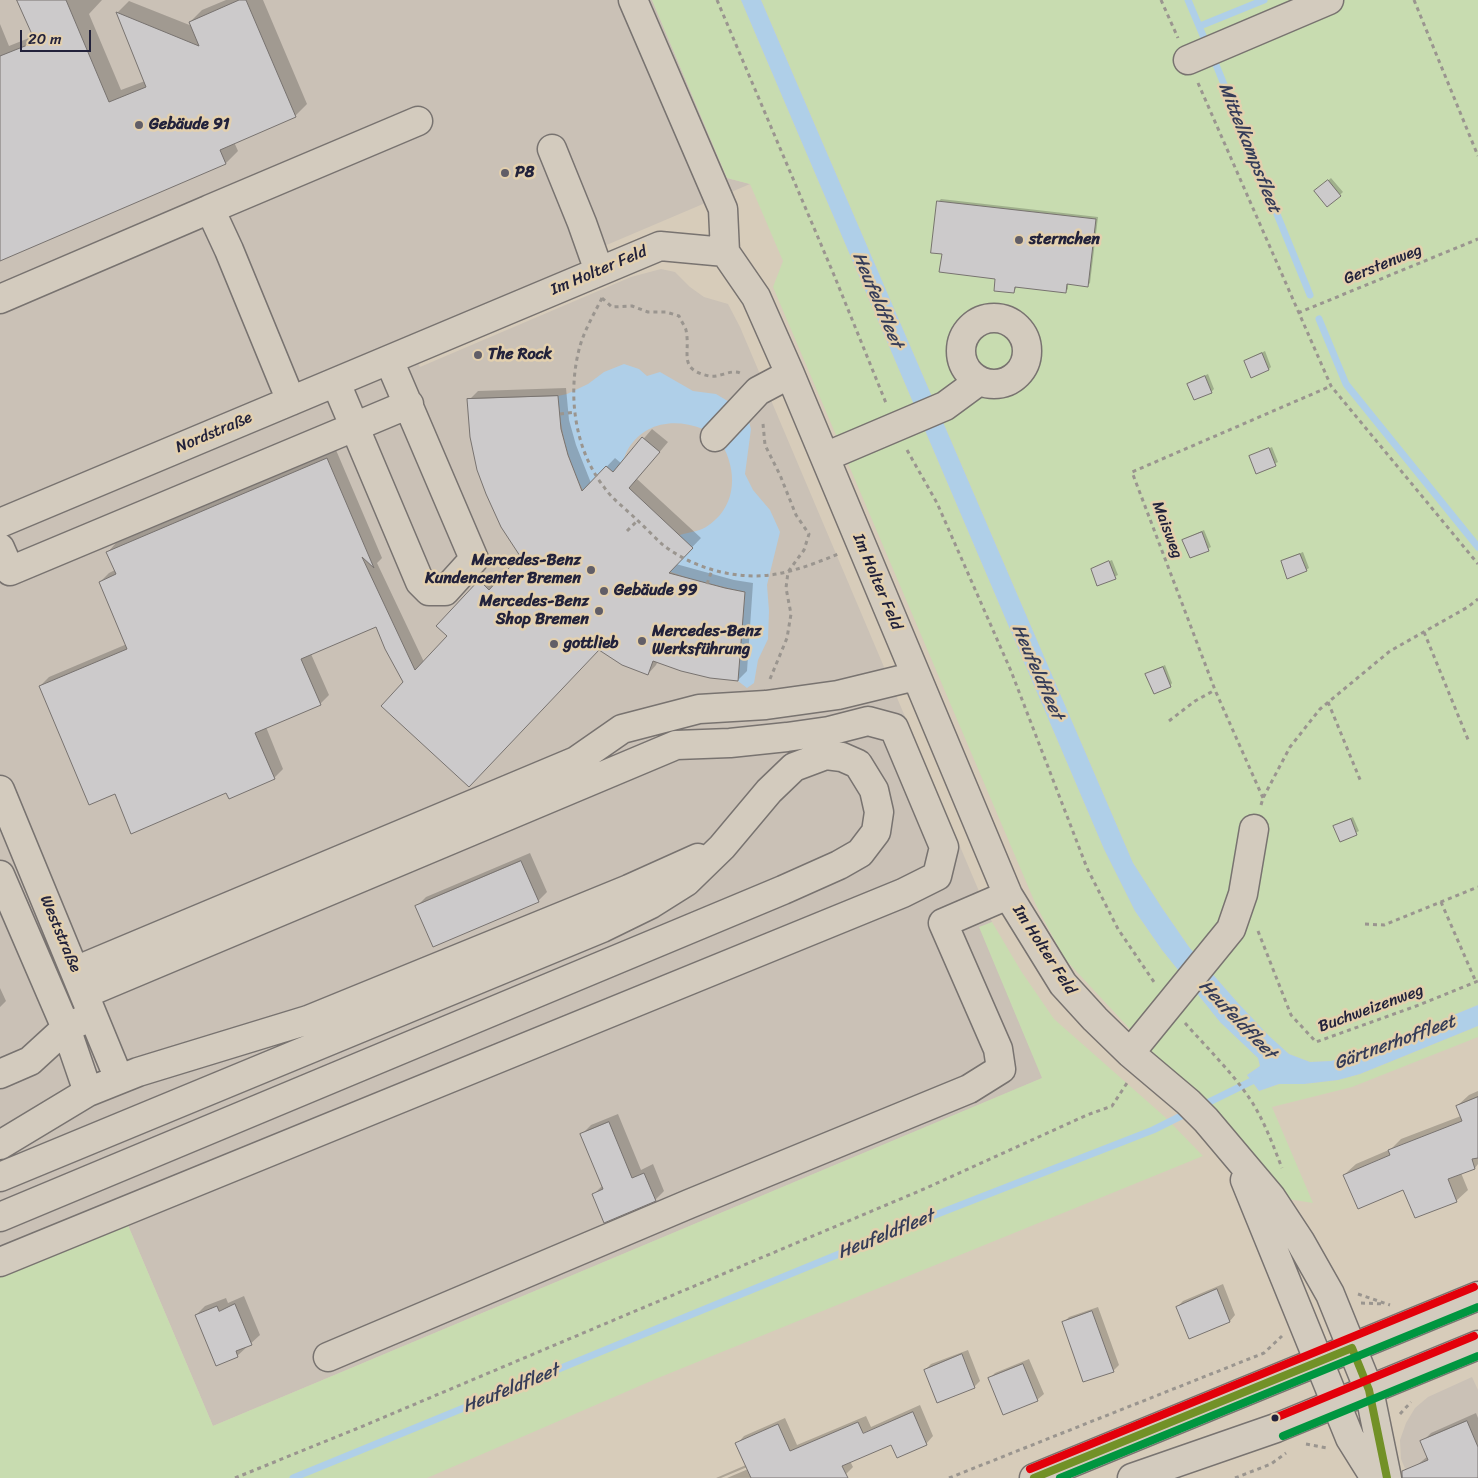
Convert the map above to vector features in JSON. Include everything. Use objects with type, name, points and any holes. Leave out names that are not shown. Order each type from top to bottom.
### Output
[{"type":"street","points":[[633,0],[723,209],[725,252]]},
{"type":"street","points":[[1204,54],[1329,0]]},
{"type":"street","points":[[0,299],[418,121]]},
{"type":"street","points":[[552,149],[599,271]]},
{"type":"street","points":[[210,210],[229,250],[291,401]]},
{"type":"street","name":"Im Holter Feld","points":[[428,343],[660,246],[725,252],[756,297],[790,374],[1008,895],[1063,984],[1130,1053],[1197,1111],[1232,1149],[1271,1197],[1300,1241],[1330,1294],[1369,1390],[1387,1478]]},
{"type":"street","name":"Nordstraße","points":[[0,523],[428,343]]},
{"type":"street","points":[[336,383],[420,582],[430,592],[445,591],[474,559],[389,360]]},
{"type":"street","points":[[715,437],[758,391],[790,374]]},
{"type":"street","points":[[825,457],[945,406],[978,381]]},
{"type":"street","points":[[0,548],[10,572],[409,404]]},
{"type":"street","points":[[0,1074],[30,1061],[66,1028],[84,993],[576,761],[622,729],[699,709],[766,704],[838,695],[916,676]]},
{"type":"street","points":[[0,1262],[903,892],[936,876],[944,847],[894,728],[868,721],[829,731],[787,737],[730,743],[676,745],[84,993]]},
{"type":"street","points":[[0,1177],[602,928],[651,904],[686,882],[722,847],[769,791],[794,767],[826,756],[842,757],[858,764],[874,790],[879,812],[876,832],[860,853],[839,865],[0,1216]]},
{"type":"street","name":"Weststraße","points":[[0,790],[119,1079]]},
{"type":"street","points":[[1130,1053],[1231,928],[1243,894],[1254,829]]},
{"type":"street","points":[[0,1145],[88,1092],[119,1079],[308,1020],[629,889],[722,847]]},
{"type":"street","name":"Weststraße","points":[[0,875],[66,1028],[88,1092]]},
{"type":"street","points":[[328,1357],[680,1208],[969,1089],[1001,1069],[998,1049],[944,922],[1008,895]]},
{"type":"street","name":"Im Holter Feld","points":[[1232,1149],[1350,1438],[1375,1478]]},
{"type":"street","points":[[1034,1478],[1478,1296]]},
{"type":"street","points":[[1132,1478],[1276,1428],[1478,1345]]},
{"type":"path","points":[[718,0],[880,389]]},
{"type":"path","points":[[1161,0],[1204,54],[1298,313],[1331,386],[1478,564]]},
{"type":"path","points":[[1414,0],[1478,156]]},
{"type":"path","name":"Gerstenweg","points":[[1298,313],[1478,239]]},
{"type":"path","points":[[599,271],[602,298],[586,330],[577,360],[574,380],[575,412],[584,450],[604,488],[663,545],[682,557],[712,570],[743,576],[776,575],[821,562],[861,544]]},
{"type":"path","points":[[602,298],[612,307],[632,306],[648,312],[666,312],[679,316],[686,330],[687,361],[695,372],[712,377],[736,371],[748,375],[758,391],[765,445],[780,475],[796,516],[809,534],[804,550],[788,572],[786,588],[791,614],[787,638],[770,676],[766,704]]},
{"type":"path","name":"Maisweg","points":[[1263,798],[1215,690],[1132,472],[1331,386]]},
{"type":"path","points":[[560,414],[575,412]]},
{"type":"path","points":[[937,503],[1012,671],[1087,868],[1118,929],[1176,997],[1251,1101]]},
{"type":"path","points":[[627,531],[638,520]]},
{"type":"path","points":[[707,584],[712,570]]},
{"type":"path","points":[[1254,829],[1263,798],[1290,747],[1320,709],[1390,652],[1468,607],[1478,599]]},
{"type":"path","points":[[1424,632],[1469,742]]},
{"type":"path","points":[[1169,721],[1195,701],[1215,690]]},
{"type":"path","points":[[1328,702],[1361,782]]},
{"type":"path","points":[[1365,924],[1384,925],[1478,886]]},
{"type":"path","name":"Buchweizenweg","points":[[1243,894],[1291,1015],[1316,1042],[1420,1005],[1477,982]]},
{"type":"path","points":[[1441,902],[1477,982]]},
{"type":"path","points":[[235,1478],[366,1425],[915,1192],[1087,1115],[1112,1106],[1129,1080],[1130,1053]]},
{"type":"path","points":[[949,1478],[1264,1353]]},
{"type":"path","points":[[1376,1426],[1397,1417],[1416,1396]]},
{"type":"path","points":[[1235,1478],[1271,1464],[1293,1448]]},
{"type":"shaded area","points":[[0,0],[652,0],[727,178],[750,184],[583,255],[577,265],[407,338],[420,367],[631,277],[661,269],[675,272],[690,287],[704,297],[728,304],[740,327],[992,922],[980,928],[1043,1078],[213,1426],[127,1223],[0,1275]]},
{"type":"shaded area","points":[[1472,1377],[1478,1390],[1478,1478],[1409,1478],[1401,1459],[1400,1440],[1406,1423],[1415,1408],[1428,1397]]},
{"type":"green space","points":[[652,0],[741,0],[1104,849],[1135,911],[1162,950],[1220,1022],[1258,1058],[1260,1066],[1247,1075],[1259,1091],[1279,1084],[1304,1084],[1338,1080],[1360,1074],[1478,1026],[1478,1037],[1352,1087],[1272,1107],[1313,1203],[1288,1199],[1192,1092],[1064,958],[1036,905],[773,287],[783,261],[750,184],[727,178]]},
{"type":"green space","points":[[761,0],[1478,0],[1478,1005],[1363,1052],[1331,1061],[1310,1062],[1289,1054],[1269,1036],[1189,947],[1133,863]]},
{"type":"green space","points":[[992,922],[1021,971],[1054,1019],[1165,1117],[1203,1156],[658,1378],[427,1478],[0,1478],[0,1275],[127,1223],[213,1426],[1042,1078],[979,927]]},
{"type":"water","name":"Gärtnerhoffleet","points":[[741,0],[761,0],[1133,863],[1189,947],[1269,1036],[1289,1054],[1310,1062],[1331,1061],[1363,1052],[1478,1005],[1478,1026],[1360,1074],[1338,1080],[1304,1084],[1279,1084],[1259,1091],[1247,1075],[1260,1066],[1258,1058],[1220,1022],[1162,950],[1135,911],[1104,849]]},
{"type":"water","points":[[624,364],[639,369],[647,376],[660,372],[693,391],[716,394],[731,403],[703,429],[671,423],[651,428],[634,441],[626,453],[621,466],[604,488],[583,490],[566,444],[558,396],[588,384],[604,372]]},
{"type":"water","points":[[748,418],[751,429],[745,474],[753,490],[770,510],[780,532],[767,585],[769,611],[768,639],[758,660],[754,683],[747,688],[738,681],[745,592],[691,579],[671,572],[663,545],[678,536],[706,527],[716,520],[723,511],[731,491],[732,481],[731,470],[724,448]]},
{"type":"building","name":"Gebäude 91","points":[[17,0],[66,0],[109,102],[146,87],[116,12],[199,46],[189,22],[239,0],[246,0],[296,117],[220,150],[226,164],[0,261],[0,56],[35,42]]},
{"type":"building","points":[[1328,180],[1341,196],[1327,207],[1314,191]]},
{"type":"building","points":[[937,201],[1096,219],[1088,287],[1067,284],[1066,293],[1015,287],[1014,293],[994,291],[995,279],[939,272],[942,254],[931,253]]},
{"type":"building","points":[[1262,353],[1269,370],[1251,378],[1244,361]]},
{"type":"building","points":[[1205,376],[1212,393],[1194,400],[1187,384]]},
{"type":"building","points":[[558,396],[561,429],[568,455],[582,491],[606,466],[613,472],[642,437],[660,452],[629,488],[693,548],[669,573],[745,592],[738,681],[710,678],[681,671],[653,661],[648,675],[622,665],[599,650],[469,787],[381,706],[403,682],[385,649],[376,627],[301,659],[321,705],[255,733],[275,779],[229,799],[226,793],[131,834],[115,794],[89,805],[39,686],[127,649],[99,582],[116,574],[106,552],[327,458],[374,568],[362,557],[415,670],[447,636],[436,626],[479,580],[489,590],[520,556],[501,527],[477,470],[470,437],[467,399]]},
{"type":"building","points":[[1269,448],[1276,466],[1256,474],[1249,456]]},
{"type":"building","points":[[1202,532],[1209,551],[1190,558],[1182,540]]},
{"type":"building","points":[[1300,554],[1307,571],[1287,579],[1281,561]]},
{"type":"building","points":[[1109,561],[1116,579],[1097,586],[1091,569]]},
{"type":"building","points":[[1163,667],[1171,687],[1154,694],[1145,674]]},
{"type":"building","points":[[1351,819],[1357,835],[1340,842],[1333,826]]},
{"type":"building","points":[[521,861],[539,902],[433,947],[415,906]]},
{"type":"building","points":[[1478,1097],[1478,1158],[1472,1159],[1475,1169],[1448,1179],[1457,1202],[1415,1218],[1403,1190],[1358,1209],[1343,1175],[1390,1155],[1388,1150],[1462,1121],[1456,1106]]},
{"type":"building","points":[[609,1122],[632,1178],[644,1173],[656,1201],[604,1223],[592,1194],[603,1189],[580,1134]]},
{"type":"building","points":[[1217,1289],[1230,1322],[1189,1339],[1176,1307]]},
{"type":"building","points":[[235,1304],[252,1345],[236,1351],[238,1357],[216,1366],[195,1315],[217,1306],[219,1311]]},
{"type":"building","points":[[1092,1311],[1114,1372],[1083,1382],[1062,1322]]},
{"type":"building","points":[[962,1354],[975,1388],[937,1403],[924,1370]]},
{"type":"building","points":[[1023,1364],[1038,1401],[1003,1415],[988,1378]]},
{"type":"building","points":[[913,1412],[927,1445],[897,1458],[891,1445],[842,1466],[848,1478],[751,1478],[735,1443],[778,1424],[790,1451],[858,1422],[863,1433]]},
{"type":"building","points":[[1467,1421],[1478,1447],[1478,1478],[1402,1478],[1402,1471],[1428,1460],[1420,1441]]},
{"type":"waterway","name":"Mittelkampsfleet","points":[[1188,0],[1207,45]]},
{"type":"waterway","points":[[1200,26],[1264,0]]},
{"type":"waterway","name":"Mittelkampsfleet","points":[[1212,55],[1310,295]]},
{"type":"waterway","name":"Mittelkampsfleet","points":[[1319,319],[1346,384],[1478,547]]},
{"type":"waterway","name":"Heufeldfleet","points":[[1201,1106],[1258,1078]]},
{"type":"waterway","name":"Heufeldfleet","points":[[293,1478],[917,1222],[1153,1130],[1189,1112]]},
{"type":"transit line","points":[[1030,1469],[1474,1287]]},
{"type":"transit line","points":[[1060,1478],[1478,1307]]},
{"type":"transit line","points":[[1275,1418],[1474,1336]]},
{"type":"transit line","points":[[1352,1348],[1369,1390],[1387,1478]]},
{"type":"transit line","points":[[1034,1478],[1352,1348]]},
{"type":"transit line","points":[[1283,1436],[1478,1356]]},
{"type":"place","name":"Gebäude 91","points":[[139,125]]},
{"type":"place","name":"P8","points":[[505,173]]},
{"type":"place","name":"sternchen","points":[[1019,240]]},
{"type":"place","name":"The Rock","points":[[478,355]]},
{"type":"place","name":"Mercedes-Benz Kundencenter Bremen","points":[[591,570]]},
{"type":"place","name":"Gebäude 99","points":[[604,591]]},
{"type":"place","name":"Mercedes-Benz Shop Bremen","points":[[599,611]]},
{"type":"place","name":"Mercedes-Benz Werksführung","points":[[642,641]]},
{"type":"place","name":"gottlieb","points":[[554,644]]}]
